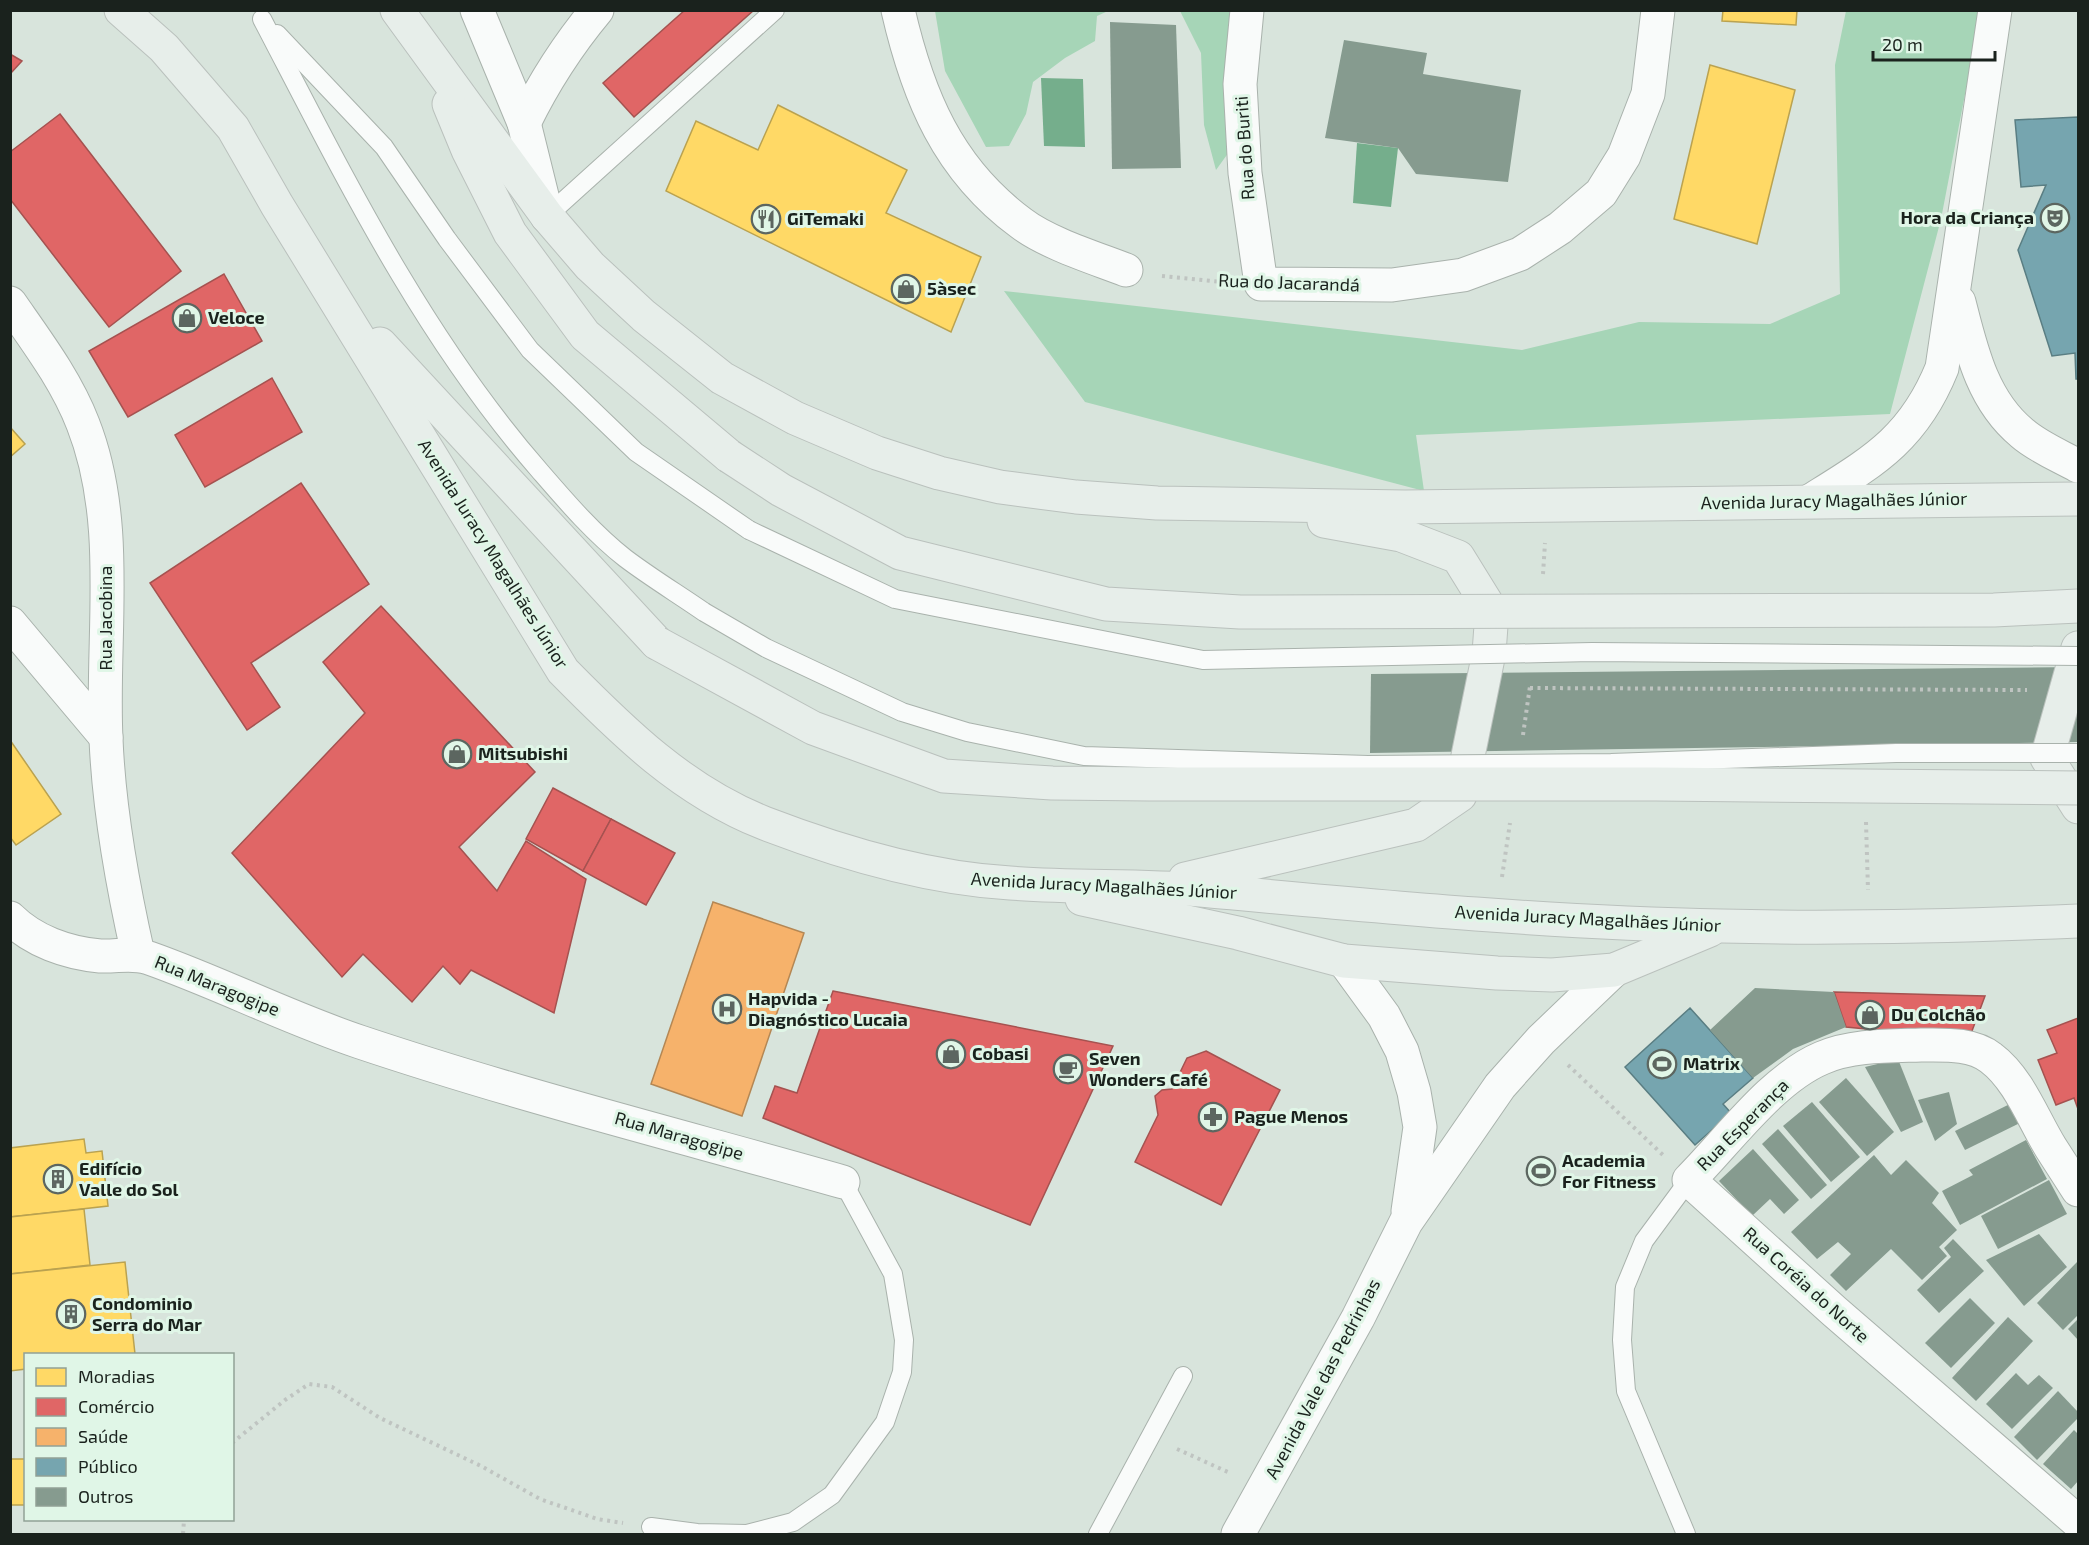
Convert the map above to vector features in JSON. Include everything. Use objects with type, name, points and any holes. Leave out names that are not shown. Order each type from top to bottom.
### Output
[{"type":"main road","name":"Avenida Juracy Magalhães Júnior","points":[[121,10],[164,48],[233,128],[563,671],[623,733],[691,784],[761,822],[879,861],[945,875],[1010,884],[1151,886],[1462,913],[1719,926],[1920,927],[2079,921]]},
{"type":"main road","name":"Avenida Juracy Magalhães Júnior","points":[[397,10],[547,216],[590,266],[644,316],[722,378],[795,418],[856,445],[939,473],[1000,487],[1099,499],[1231,504],[1405,507],[2079,499]]},
{"type":"main road","name":"Avenida Juracy Magalhães Júnior","points":[[428,53],[468,150],[510,233],[585,335],[729,456],[781,490],[900,553],[1106,604],[1240,612],[1982,610],[2079,606]]},
{"type":"main road","name":"Avenida Juracy Magalhães Júnior","points":[[330,290],[657,643],[813,728],[944,776],[1052,783],[1656,784],[2079,788]]},
{"type":"main road","points":[[1151,886],[1416,825],[1460,795],[1476,725],[1489,652],[1492,612],[1458,557],[1401,535],[1231,504]]},
{"type":"main road","points":[[2079,648],[2047,758],[2079,807]]},
{"type":"main road","points":[[1010,884],[1238,933],[1344,961],[1497,973],[1552,975],[1614,970],[1719,926]]},
{"type":"street","points":[[477,10],[524,123],[547,216]]},
{"type":"street","points":[[524,123],[544,82],[570,43],[597,10]]},
{"type":"street","points":[[898,10],[911,66],[939,130],[978,186],[1023,225],[1126,270]]},
{"type":"street","name":"Rua do Buriti","points":[[1247,10],[1240,84],[1245,173],[1261,284]]},
{"type":"street","name":"Rua do Jacarandá","points":[[1261,284],[1392,285],[1463,275],[1520,254],[1560,228],[1601,193],[1624,156],[1648,94],[1658,10]]},
{"type":"street","points":[[1810,501],[1879,457],[1929,400],[1942,368],[1995,10]]},
{"type":"street","points":[[1955,286],[1974,363],[1994,401],[2022,433],[2079,466]]},
{"type":"street","name":"Rua Jacobina","points":[[10,303],[57,372],[83,424],[101,488],[106,554],[106,737],[110,803],[120,874],[138,954]]},
{"type":"street","points":[[10,623],[106,737]]},
{"type":"street","name":"Rua Maragogipe","points":[[10,918],[23,930],[63,949],[101,956],[138,954],[190,972],[238,995],[357,1041],[470,1077],[843,1182]]},
{"type":"street","name":"Avenida Vale das Pedrinhas","points":[[1344,961],[1384,1016],[1402,1051],[1414,1092],[1420,1127],[1416,1171],[1406,1222]]},
{"type":"street","name":"Avenida Vale das Pedrinhas","points":[[1238,1534],[1341,1348],[1406,1222],[1500,1086],[1541,1040],[1614,970]]},
{"type":"street","name":"Rua Esperança","points":[[1689,1179],[1762,1101],[1799,1069],[1824,1057],[1845,1051],[1935,1045],[1968,1047],[1991,1057],[2013,1082],[2079,1190]]},
{"type":"street","name":"Rua Coréia do Norte","points":[[1689,1179],[1834,1311],[2079,1522]]},
{"type":"lane","points":[[547,216],[775,10]]},
{"type":"lane","points":[[258,15],[384,147],[447,238],[530,350],[636,452],[748,530],[895,599],[1203,660],[1592,652],[2079,656]]},
{"type":"lane","points":[[258,15],[360,207],[434,332],[505,431],[566,501],[624,557],[704,612],[766,648],[902,712],[967,732],[1084,756],[1379,765],[1611,762],[1896,753],[2079,753]]},
{"type":"lane","points":[[1686,1534],[1626,1391],[1622,1340],[1625,1287],[1644,1242],[1689,1179]]},
{"type":"lane","name":"Rua Maragogipe","points":[[651,1527],[697,1533],[747,1534],[793,1522],[832,1495],[885,1422],[902,1372],[904,1340],[893,1274],[843,1182]]},
{"type":"lane","points":[[1098,1534],[1183,1376]]},
{"type":"path","name":"Rua do Jacarandá","points":[[1126,270],[1177,278],[1261,284]]},
{"type":"path","points":[[1530,688],[2065,690]]},
{"type":"path","points":[[1866,816],[1868,898]]},
{"type":"path","points":[[1541,1040],[1689,1179]]},
{"type":"path","points":[[234,1441],[285,1400],[309,1384],[332,1387],[380,1418],[481,1466],[540,1499],[597,1519],[651,1527]]},
{"type":"path","points":[[1173,1447],[1237,1476]]},
{"type":"shaded area","points":[[935,10],[1108,11],[1097,16],[1095,41],[1065,58],[1033,82],[1026,114],[1009,146],[986,147],[945,71]]},
{"type":"shaded area","points":[[1180,11],[1234,11],[1234,145],[1216,170],[1204,125],[1201,53]]},
{"type":"shaded area","points":[[1846,11],[1981,11],[1941,219],[1890,414],[1416,435],[1424,491],[1085,402],[1004,291],[1522,350],[1639,322],[1770,324],[1840,294],[1835,65]]},
{"type":"shaded area","points":[[1041,78],[1083,79],[1085,147],[1044,146]]},
{"type":"shaded area","points":[[1357,143],[1398,148],[1391,207],[1353,203]]},
{"type":"building: Moradias","points":[[1723,10],[1797,10],[1796,25],[1722,21]]},
{"type":"building: Moradias","points":[[1710,65],[1795,90],[1757,244],[1674,219]]},
{"type":"building: Moradias","points":[[778,105],[907,170],[886,213],[981,257],[951,332],[666,191],[696,121],[758,150]]},
{"type":"building: Moradias","points":[[10,427],[25,444],[10,457]]},
{"type":"building: Moradias","points":[[10,740],[61,814],[16,845],[10,837]]},
{"type":"building: Moradias","name":"Edifício Valle do Sol","points":[[84,1139],[86,1153],[102,1151],[108,1206],[10,1217],[10,1148]]},
{"type":"building: Moradias","points":[[84,1209],[90,1265],[10,1274],[10,1217]]},
{"type":"building: Moradias","name":"Condominio Serra do Mar","points":[[125,1262],[135,1353],[24,1353],[24,1369],[10,1371],[10,1274]]},
{"type":"building: Moradias","points":[[10,1459],[24,1459],[24,1505],[10,1505]]},
{"type":"building: Comércio","points":[[685,10],[754,10],[634,117],[603,83]]},
{"type":"building: Comércio","points":[[10,54],[22,61],[10,74]]},
{"type":"building: Comércio","points":[[60,114],[181,271],[109,327],[10,199],[10,152]]},
{"type":"building: Comércio","points":[[224,274],[262,341],[128,417],[89,351]]},
{"type":"building: Comércio","points":[[272,378],[302,432],[205,487],[175,435]]},
{"type":"building: Comércio","points":[[301,483],[369,584],[251,663],[280,707],[247,730],[150,583]]},
{"type":"building: Comércio","points":[[381,606],[535,772],[459,847],[497,891],[526,841],[586,879],[554,1013],[471,970],[460,984],[443,966],[412,1002],[363,954],[342,977],[232,853],[365,713],[323,662]]},
{"type":"building: Comércio","points":[[553,788],[611,819],[583,871],[526,839]]},
{"type":"building: Comércio","points":[[611,819],[675,853],[646,905],[583,871]]},
{"type":"building: Comércio","points":[[833,991],[1113,1046],[1030,1225],[763,1118],[775,1086],[797,1093]]},
{"type":"building: Comércio","points":[[1834,992],[1985,996],[1969,1039],[1846,1027]]},
{"type":"building: Comércio","points":[[2078,1018],[2078,1109],[2074,1098],[2056,1105],[2038,1060],[2057,1053],[2047,1030]]},
{"type":"building: Comércio","points":[[1206,1051],[1280,1090],[1221,1205],[1135,1162],[1158,1115],[1155,1096],[1162,1090],[1172,1089],[1187,1058]]},
{"type":"building: Saúde","name":"Hapvida - Diagnóstico Lucaia","points":[[713,902],[804,933],[742,1116],[651,1084]]},
{"type":"building: Público","name":"Hora da Criança","points":[[2078,117],[2078,379],[2076,379],[2075,353],[2052,356],[2018,250],[2046,185],[2021,187],[2015,120]]},
{"type":"building: Público","points":[[1690,1008],[1753,1078],[1723,1104],[1731,1113],[1695,1145],[1625,1067]]},
{"type":"building: Outros","points":[[1110,22],[1176,25],[1181,168],[1112,169]]},
{"type":"building: Outros","points":[[1344,40],[1427,53],[1423,74],[1521,90],[1508,182],[1416,174],[1398,148],[1325,138]]},
{"type":"building: Outros","points":[[2078,667],[2078,742],[1370,753],[1371,674]]},
{"type":"building: Outros","points":[[1755,988],[1834,992],[1846,1027],[1793,1049],[1753,1078],[1710,1030]]},
{"type":"building: Outros","points":[[1898,1059],[1923,1122],[1901,1132],[1865,1067]]},
{"type":"building: Outros","points":[[1846,1078],[1894,1132],[1867,1156],[1819,1102]]},
{"type":"building: Outros","points":[[1949,1092],[1957,1124],[1935,1141],[1918,1100]]},
{"type":"building: Outros","points":[[2016,1101],[2026,1120],[1965,1150],[1955,1131]]},
{"type":"building: Outros","points":[[1812,1102],[1860,1157],[1831,1182],[1783,1126]]},
{"type":"building: Outros","points":[[1778,1129],[1827,1185],[1811,1199],[1762,1144]]},
{"type":"building: Outros","points":[[2026,1140],[2047,1179],[1960,1225],[1942,1191],[1973,1175],[1969,1170]]},
{"type":"building: Outros","points":[[1753,1149],[1799,1200],[1784,1214],[1770,1199],[1752,1216],[1719,1181]]},
{"type":"building: Outros","points":[[1874,1155],[1891,1175],[1906,1160],[1939,1193],[1932,1203],[1957,1230],[1939,1247],[1947,1256],[1922,1280],[1891,1249],[1846,1291],[1830,1275],[1851,1254],[1838,1242],[1817,1259],[1791,1232]]},
{"type":"building: Outros","points":[[2049,1180],[2067,1214],[1998,1249],[1981,1216]]},
{"type":"building: Outros","points":[[2039,1234],[2067,1267],[2024,1306],[1986,1260]]},
{"type":"building: Outros","points":[[1953,1239],[1984,1271],[1939,1313],[1917,1290],[1951,1257],[1944,1248]]},
{"type":"building: Outros","points":[[2078,1261],[2078,1315],[2063,1330],[2037,1303]]},
{"type":"building: Outros","points":[[1970,1298],[1995,1323],[1951,1368],[1925,1343]]},
{"type":"building: Outros","points":[[2008,1317],[2033,1341],[1976,1401],[1952,1378]]},
{"type":"building: Outros","points":[[2078,1319],[2078,1340],[2068,1329]]},
{"type":"building: Outros","points":[[2016,1373],[2028,1385],[2039,1375],[2053,1388],[2012,1429],[1986,1404]]},
{"type":"building: Outros","points":[[2058,1391],[2078,1412],[2078,1418],[2037,1460],[2014,1437]]},
{"type":"building: Outros","points":[[2074,1430],[2078,1434],[2078,1481],[2071,1489],[2043,1464]]},
{"type":"place","name":"Hora da Criança","points":[[2055,218]]},
{"type":"place","name":"GiTemaki","points":[[766,219]]},
{"type":"place","name":"5àsec","points":[[906,289]]},
{"type":"place","name":"Veloce","points":[[187,318]]},
{"type":"place","name":"Mitsubishi","points":[[457,754]]},
{"type":"place","name":"Hapvida - Diagnóstico Lucaia","points":[[727,1009]]},
{"type":"place","name":"Du Colchão","points":[[1870,1015]]},
{"type":"place","name":"Cobasi","points":[[951,1054]]},
{"type":"place","name":"Matrix","points":[[1662,1064]]},
{"type":"place","name":"Seven Wonders Café","points":[[1068,1069]]},
{"type":"place","name":"Pague Menos","points":[[1213,1117]]},
{"type":"place","name":"Academia For Fitness","points":[[1541,1171]]},
{"type":"place","name":"Edifício Valle do Sol","points":[[58,1179]]},
{"type":"place","name":"Condominio Serra do Mar","points":[[71,1314]]}]
